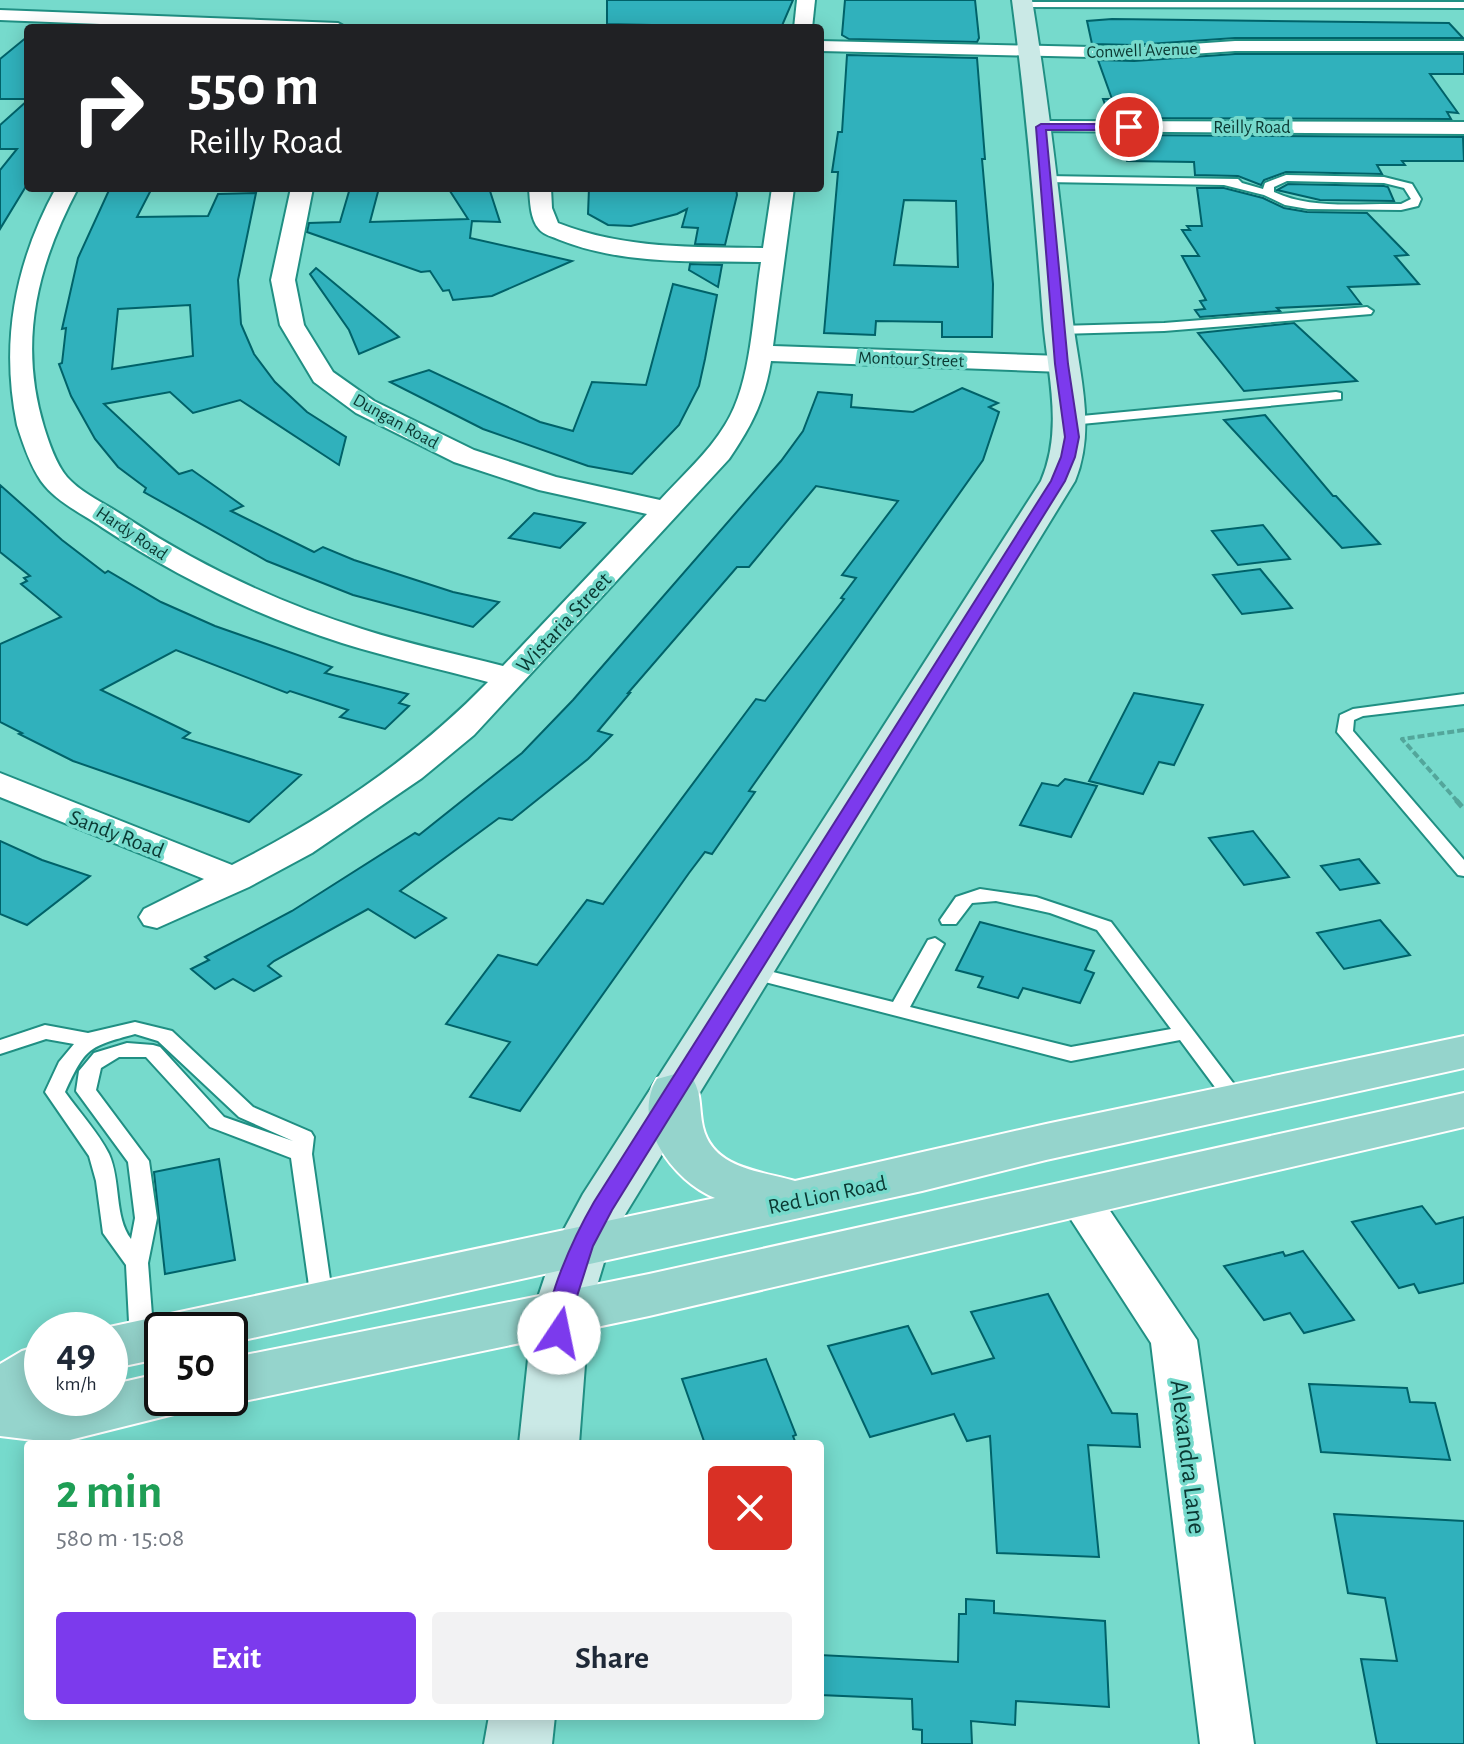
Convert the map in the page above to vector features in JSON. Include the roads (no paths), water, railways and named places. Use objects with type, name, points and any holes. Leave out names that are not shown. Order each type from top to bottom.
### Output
[{"type":"main road","points":[[549,1440],[561,1312],[582,1246],[749,972],[1058,481],[1068,457],[1071,421],[1062,364],[1041,127],[1023,2]]},
{"type":"main road","name":"Red Lion Road","points":[[248,1316],[798,1200],[1464,1052]]},
{"type":"main road","points":[[675,1091],[679,1134],[692,1156],[715,1178],[737,1189],[798,1200]]},
{"type":"main road","points":[[248,1377],[561,1312],[1464,1110]]},
{"type":"main road","points":[[0,1392],[24,1378]]},
{"type":"main road","points":[[0,1413],[58,1420],[144,1400]]},
{"type":"main road","points":[[518,1744],[521,1720]]},
{"type":"street","points":[[803,24],[806,0]]},
{"type":"street","points":[[0,15],[234,24]]},
{"type":"street","name":"Conwell Avenue","points":[[824,46],[1031,52],[1177,52],[1235,46],[1464,46]]},
{"type":"street","name":"Reilly Road","points":[[1041,127],[1464,128]]},
{"type":"street","name":"Hardy Road","points":[[65,192],[45,225],[17,306],[9,349],[11,382],[18,414],[54,480],[164,556],[277,610],[382,645],[510,678]]},
{"type":"street","name":"Dungan Road","points":[[301,192],[283,280],[292,325],[323,377],[365,407],[464,456],[549,484],[666,510]]},
{"type":"street","points":[[540,192],[541,208],[548,227],[573,238],[613,248],[657,252],[774,255]]},
{"type":"street","name":"Wistaria Street","points":[[157,917],[299,845],[410,771],[462,728],[719,453],[740,423],[754,390],[782,192]]},
{"type":"street","name":"Montour Street","points":[[761,353],[1062,364]]},
{"type":"street","name":"Sandy Road","points":[[0,783],[31,799],[236,879]]},
{"type":"street","name":"Alexandra Lane","points":[[1079,1198],[1174,1340],[1227,1744]]},
{"type":"lane","points":[[1023,2],[1398,2],[1464,5]]},
{"type":"lane","points":[[1045,179],[1228,183],[1384,180],[1408,186],[1416,199],[1414,204],[1401,207],[1308,206],[1274,199],[1268,193],[1228,183]]},
{"type":"lane","points":[[1268,193],[1269,185],[1277,180]]},
{"type":"lane","points":[[1059,330],[1164,327],[1367,311]]},
{"type":"lane","points":[[1071,421],[1336,396]]},
{"type":"lane","points":[[1464,699],[1359,712],[1346,718],[1345,732],[1464,871]]},
{"type":"lane","points":[[949,920],[959,903],[972,895],[993,894],[1080,914],[1104,926],[1236,1101]]},
{"type":"lane","points":[[898,1010],[935,944]]},
{"type":"lane","points":[[749,972],[1071,1054],[1185,1033]]},
{"type":"lane","points":[[0,1047],[45,1032],[88,1040],[135,1028],[165,1036],[246,1112],[304,1137],[301,1154],[322,1300]]},
{"type":"lane","points":[[88,1040],[69,1062],[55,1092],[99,1155],[107,1181],[114,1233],[137,1263]]},
{"type":"lane","points":[[146,1312],[137,1263],[146,1218],[138,1161],[86,1091],[89,1071],[121,1050],[138,1047],[153,1052],[217,1122],[301,1154]]}]
